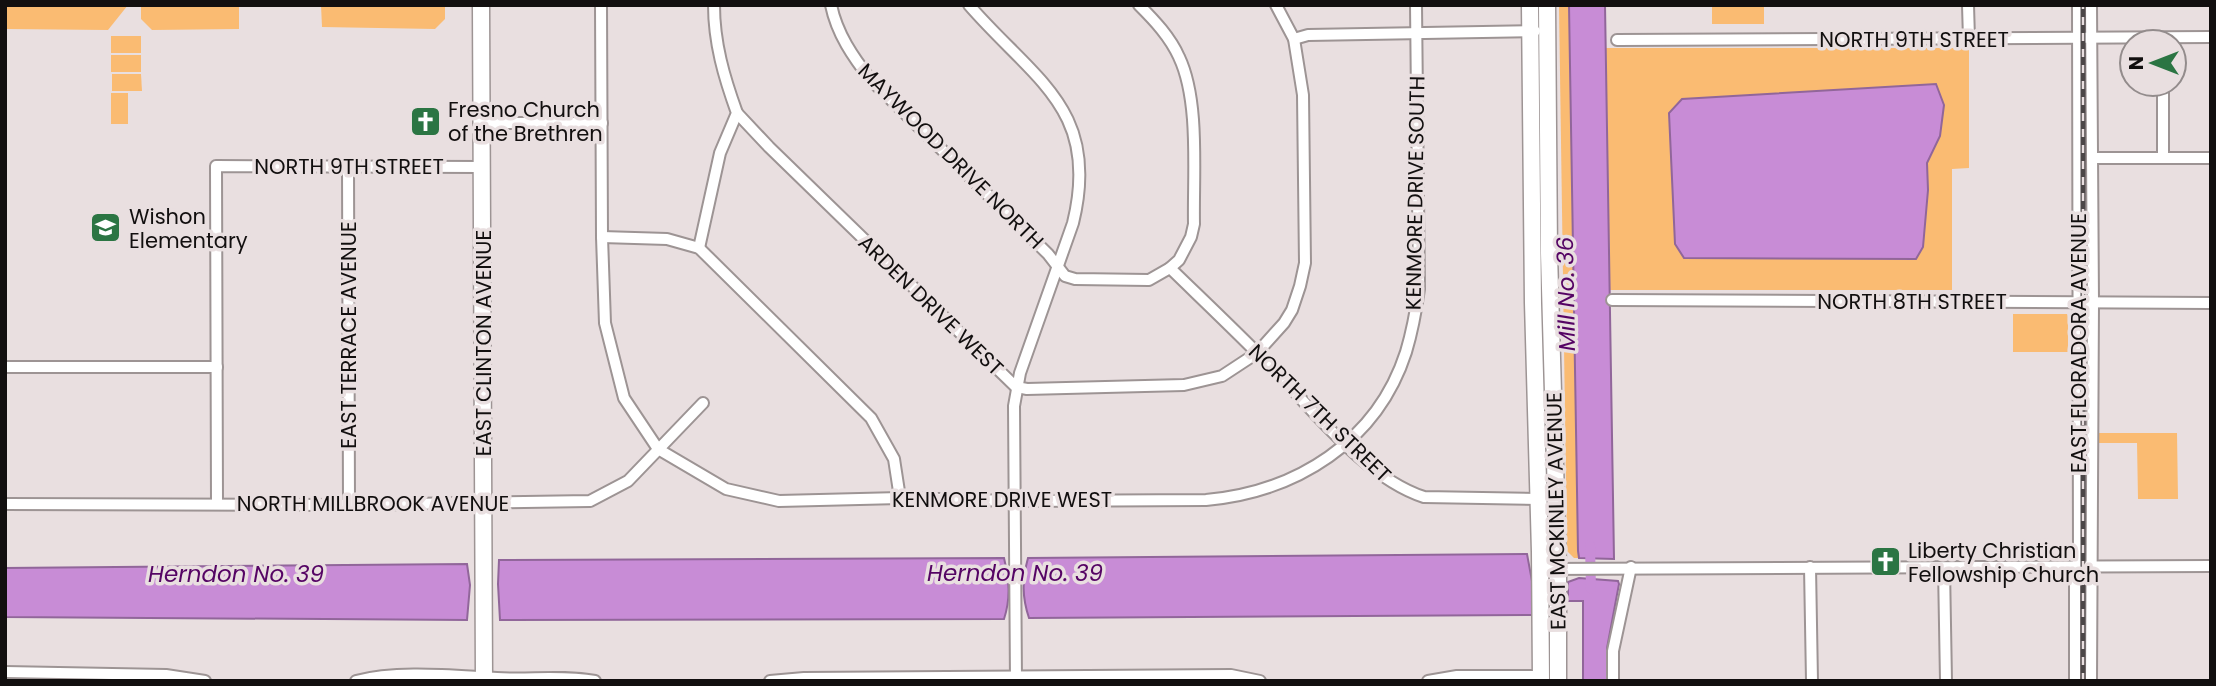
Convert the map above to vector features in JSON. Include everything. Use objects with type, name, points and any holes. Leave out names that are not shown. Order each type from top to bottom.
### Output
[{"type":"main road","name":"EAST CLINTON AVENUE","points":[[481,5],[484,679]]},
{"type":"main road","name":"EAST MCKINLEY AVENUE","points":[[1530,5],[1534,341],[1543,679]]},
{"type":"main road","name":"EAST MCKINLEY AVENUE","points":[[1547,5],[1549,253],[1559,681]]},
{"type":"main road","points":[[1534,341],[1543,370],[1545,412],[1547,418],[1554,422]]},
{"type":"street","points":[[601,5],[605,323],[624,398],[658,449]]},
{"type":"street","points":[[699,248],[720,153],[737,113],[723,76],[717,50],[714,5]]},
{"type":"street","name":"MAYWOOD DRIVE NORTH","points":[[831,5],[842,38],[871,80],[1048,254],[1057,268]]},
{"type":"street","points":[[969,5],[1039,76],[1065,111],[1078,148],[1079,200],[1016,387],[1016,679]]},
{"type":"street","points":[[1057,268],[1065,276],[1075,279],[1149,280],[1179,260],[1186,249],[1194,224],[1191,95],[1186,74],[1170,39],[1139,5]]},
{"type":"street","name":"ARDEN DRIVE WEST","points":[[737,113],[1016,387],[1027,389],[1184,385],[1204,382],[1222,376],[1257,353],[1284,323],[1292,310],[1305,262],[1303,95],[1294,39],[1276,5]]},
{"type":"street","name":"KENMORE DRIVE SOUTH","points":[[1347,445],[1383,400],[1405,354],[1414,323],[1419,289],[1416,5]]},
{"type":"street","points":[[1968,5],[1969,39]]},
{"type":"street","name":"EAST FLORADORA AVENUE","points":[[2075,681],[2076,566],[2079,556],[2078,5]]},
{"type":"street","name":"EAST FLORADORA AVENUE","points":[[2091,5],[2091,681]]},
{"type":"street","points":[[1294,39],[1308,35],[1547,30]]},
{"type":"street","name":"NORTH 9TH STREET","points":[[2188,38],[2211,37]]},
{"type":"street","name":"NORTH 9TH STREET","points":[[1617,40],[2118,39]]},
{"type":"street","points":[[2162,98],[2163,158]]},
{"type":"street","points":[[482,123],[601,122]]},
{"type":"street","points":[[2092,158],[2211,158]]},
{"type":"street","name":"EAST TERRACE AVENUE","points":[[348,165],[349,505]]},
{"type":"street","name":"NORTH 9TH STREET","points":[[217,367],[216,166],[483,167]]},
{"type":"street","points":[[602,237],[667,239],[699,248],[871,418],[894,459],[900,498]]},
{"type":"street","name":"NORTH 7TH STREET","points":[[1170,268],[1347,445],[1389,482],[1424,497],[1539,499]]},
{"type":"street","name":"NORTH 8TH STREET","points":[[1612,300],[2211,303]]},
{"type":"street","points":[[5,367],[217,367],[217,503]]},
{"type":"street","name":"NORTH MILLBROOK AVENUE","points":[[5,504],[349,505],[590,502],[628,481],[703,402]]},
{"type":"street","name":"KENMORE DRIVE WEST","points":[[658,449],[726,489],[779,502],[900,498],[1015,501],[1206,500],[1229,498],[1280,484],[1347,445]]},
{"type":"street","points":[[1541,569],[2211,566]]},
{"type":"street","points":[[1613,681],[1613,651],[1631,567]]},
{"type":"street","points":[[1810,567],[1812,681]]},
{"type":"street","points":[[1944,568],[1945,681]]},
{"type":"street","points":[[9,675],[166,675],[205,681]]},
{"type":"street","points":[[770,681],[804,678],[1016,679],[1231,675],[1261,681]]},
{"type":"street","points":[[356,681],[392,676],[573,678],[595,681]]},
{"type":"street","points":[[1428,681],[1457,676],[1543,679]]},
{"type":"shaded area","points":[[5,5],[128,5],[108,30],[5,29]]},
{"type":"shaded area","points":[[141,5],[239,5],[239,29],[152,30],[141,19]]},
{"type":"shaded area","points":[[321,5],[445,5],[445,19],[435,29],[322,27]]},
{"type":"shaded area","points":[[1559,5],[1569,5],[1579,558],[1574,558],[1567,551]]},
{"type":"shaded area","points":[[1712,5],[1764,5],[1764,24],[1712,24]]},
{"type":"shaded area","points":[[111,36],[141,36],[141,53],[111,53]]},
{"type":"shaded area","points":[[1606,48],[1969,48],[1969,168],[1952,169],[1952,290],[1610,290]]},
{"type":"shaded area","points":[[111,55],[141,55],[141,72],[111,72]]},
{"type":"shaded area","points":[[112,74],[141,74],[142,91],[112,91]]},
{"type":"shaded area","points":[[111,93],[128,93],[128,124],[111,124]]},
{"type":"shaded area","points":[[2013,314],[2067,314],[2068,352],[2013,352]]},
{"type":"shaded area","points":[[2099,433],[2177,433],[2178,499],[2138,499],[2137,443],[2099,443]]},
{"type":"water","points":[[1569,5],[1605,5],[1614,559],[1579,558],[1578,551]]},
{"type":"water","points":[[1936,84],[1944,105],[1940,136],[1927,163],[1928,190],[1923,247],[1916,259],[1684,258],[1675,244],[1669,113],[1682,99]]},
{"type":"water","points":[[1527,554],[1532,581],[1532,615],[1029,618],[1024,596],[1028,558]]},
{"type":"water","points":[[1004,558],[1008,604],[1004,619],[500,620],[499,560]]},
{"type":"water","name":"Herndon No. 39","points":[[467,564],[470,585],[467,620],[5,617],[5,568]]},
{"type":"water","points":[[1579,578],[1618,581],[1619,584],[1607,648],[1607,681],[1583,681],[1583,601],[1568,601],[1568,582]]},
{"type":"waterway","name":"Mill No. 36","points":[[1590,545],[1591,589]]},
{"type":"railway","points":[[2083,5],[2083,681]]},
{"type":"place","name":"Fresno Church of the Brethren","points":[[425,121]]},
{"type":"place","name":"Wishon Elementary","points":[[106,228]]},
{"type":"place","name":"Liberty Christian Fellowship Church","points":[[1885,562]]}]
